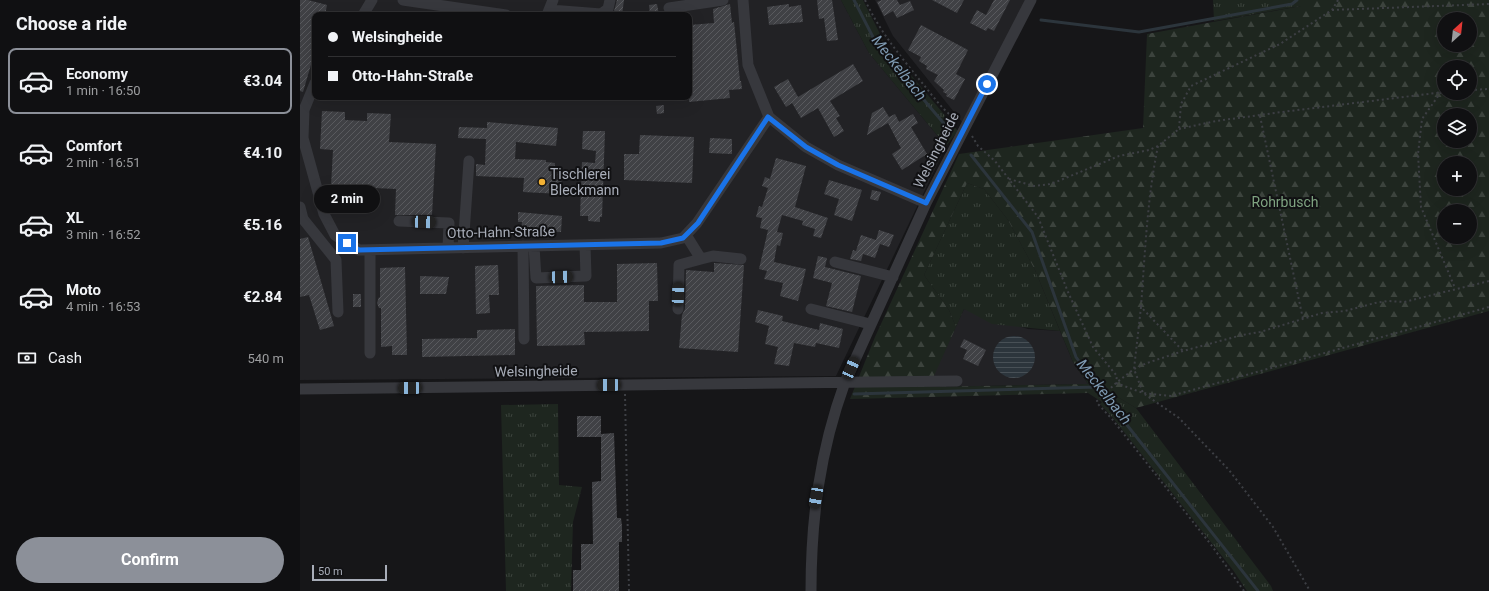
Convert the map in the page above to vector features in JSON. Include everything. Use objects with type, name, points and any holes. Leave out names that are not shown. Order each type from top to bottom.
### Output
[{"type":"street","points":[[366,12],[372,0]]},
{"type":"street","points":[[403,0],[446,4],[490,12]]},
{"type":"street","points":[[604,12],[608,9],[610,0]]},
{"type":"street","points":[[669,8],[724,0]]},
{"type":"street","points":[[743,0],[748,65],[768,117],[806,147],[838,165],[926,203]]},
{"type":"street","name":"Welsingheide","points":[[811,591],[814,510],[826,442],[845,382],[926,203],[964,126],[1031,0]]},
{"type":"street","points":[[550,8],[584,12]]},
{"type":"street","name":"Otto-Hahn-Straße","points":[[312,90],[304,110],[304,158],[324,214],[335,235],[359,250],[661,243],[683,238],[698,223],[768,117]]},
{"type":"street","points":[[463,248],[470,161]]},
{"type":"street","points":[[300,207],[303,219],[336,260],[338,312]]},
{"type":"street","points":[[400,221],[449,223],[448,248]]},
{"type":"street","points":[[686,235],[701,259]]},
{"type":"street","points":[[529,246],[536,278],[586,276],[585,245]]},
{"type":"street","points":[[524,339],[529,246]]},
{"type":"street","points":[[370,250],[370,353]]},
{"type":"street","points":[[678,309],[679,265],[713,256],[741,259]]},
{"type":"street","points":[[835,262],[893,277]]},
{"type":"street","points":[[811,309],[870,324]]},
{"type":"street","name":"Welsingheide","points":[[300,389],[957,381]]},
{"type":"path","points":[[865,0],[878,26],[888,40],[940,105],[964,126],[978,146],[995,161],[1038,217],[1068,292],[1093,347],[1117,376],[1116,383]]},
{"type":"path","points":[[1332,10],[1336,1]]},
{"type":"path","points":[[1179,129],[1181,104],[1191,86],[1280,44],[1332,10],[1489,4]]},
{"type":"path","points":[[1477,90],[1489,89]]},
{"type":"path","points":[[1008,179],[1034,186],[1051,184],[1119,156],[1150,150],[1158,146],[1179,129],[1216,121],[1437,93]]},
{"type":"path","points":[[1437,98],[1422,119],[1418,154],[1421,207],[1455,288]]},
{"type":"path","points":[[1260,116],[1303,319]]},
{"type":"path","points":[[1158,146],[1154,166],[1146,234],[1141,307],[1134,369],[1143,393],[1179,418],[1229,470],[1273,528],[1310,591]]},
{"type":"path","points":[[1244,591],[1212,546],[1112,419],[1097,403],[1097,401],[1134,369],[1183,351],[1242,335],[1260,332],[1303,319],[1375,303],[1388,301],[1404,302],[1455,288],[1489,281]]},
{"type":"path","points":[[1141,307],[1183,351]]},
{"type":"path","points":[[1116,383],[1143,393],[1171,396],[1489,307]]},
{"type":"path","points":[[624,385],[629,591]]},
{"type":"shaded area","points":[[300,0],[841,0],[869,53],[946,146],[836,376],[300,380]]},
{"type":"shaded area","points":[[875,0],[1026,0],[962,122],[893,36]]},
{"type":"shaded area","points":[[964,309],[1028,329],[1060,331],[1073,362],[1088,384],[928,387]]},
{"type":"shaded area","points":[[1010,336],[1018,336],[1026,339],[1032,345],[1035,357],[1032,369],[1026,375],[1018,378],[1010,378],[1002,375],[996,369],[993,361],[993,353],[996,345],[1002,339]]},
{"type":"green space","points":[[841,0],[863,0],[885,44],[958,131],[946,146],[869,53]]},
{"type":"green space","points":[[1213,0],[1301,0],[1301,6],[1214,21]]},
{"type":"green space","name":"Rohrbusch","points":[[1301,0],[1489,0],[1489,311],[1136,408],[1111,393],[1102,402],[1088,393],[850,399],[875,337],[959,154],[1143,128],[1147,34],[1301,6]],"holes":[[[967,183],[984,189],[1008,220],[1035,270],[1073,362],[1088,384],[929,387],[956,327],[949,310],[924,275]]]},
{"type":"green space","points":[[967,183],[984,189],[1008,220],[1035,270],[1060,331],[992,324],[964,309],[956,327],[949,310],[924,275]]},
{"type":"green space","points":[[1111,393],[1136,408],[1271,586],[1273,591],[1247,591],[1233,570],[1113,418],[1100,404]]},
{"type":"green space","points":[[558,404],[559,485],[582,487],[573,522],[571,591],[506,591],[501,405]]},
{"type":"building","points":[[300,0],[308,0],[327,5],[326,12],[312,12],[312,61],[303,92],[300,91]]},
{"type":"building","points":[[617,0],[624,0],[622,12],[614,12]]},
{"type":"building","points":[[817,0],[832,0],[838,40],[827,41],[824,18],[819,19]]},
{"type":"building","points":[[882,0],[897,0],[900,5],[910,1],[914,10],[897,18],[893,11],[884,16],[877,2]]},
{"type":"building","points":[[932,0],[964,0],[957,13]]},
{"type":"building","points":[[994,0],[1010,0],[994,31],[988,28],[986,31],[970,23],[977,10],[986,15]]},
{"type":"building","points":[[657,4],[658,12],[650,12],[649,5]]},
{"type":"building","points":[[730,4],[732,23],[734,22],[742,89],[729,90],[730,98],[689,102],[689,100],[692,100],[692,25],[714,23],[713,9]]},
{"type":"building","points":[[789,4],[789,7],[801,5],[803,22],[769,25],[767,7]]},
{"type":"building","points":[[921,25],[968,50],[956,74],[965,79],[954,100],[946,96],[947,94],[943,92],[944,90],[934,81],[938,75],[926,69],[927,66],[919,61],[921,57],[908,50]]},
{"type":"building","points":[[853,64],[863,81],[830,101],[840,116],[836,118],[844,131],[834,137],[818,108],[801,118],[792,103],[786,107],[774,87],[788,79],[798,97]]},
{"type":"building","points":[[664,105],[664,113],[657,114],[656,106]]},
{"type":"building","points":[[883,107],[889,117],[895,114],[899,122],[913,114],[918,123],[911,127],[927,154],[902,170],[892,154],[901,148],[888,123],[867,135],[872,113]]},
{"type":"building","points":[[322,111],[345,112],[345,120],[367,121],[367,113],[391,114],[389,142],[436,144],[432,215],[395,215],[396,189],[331,186],[333,150],[320,149]]},
{"type":"building","points":[[487,122],[558,128],[556,146],[516,142],[515,159],[546,160],[546,162],[555,163],[554,172],[562,172],[561,194],[523,192],[524,178],[476,176],[476,164],[485,165],[486,139],[458,138],[459,127],[487,128]]},
{"type":"building","points":[[583,131],[605,131],[602,217],[600,217],[600,222],[588,221],[588,216],[580,216],[582,162],[595,163],[596,151],[582,149]]},
{"type":"building","points":[[640,135],[694,137],[692,183],[624,180],[624,154],[639,154]]},
{"type":"building","points":[[710,138],[732,139],[732,154],[709,153]]},
{"type":"building","points":[[776,158],[806,166],[795,207],[828,218],[821,238],[813,236],[815,229],[802,225],[803,221],[782,215],[777,232],[783,233],[780,246],[777,245],[774,262],[806,269],[798,301],[780,296],[783,283],[764,279],[767,271],[759,269],[768,230],[760,228],[762,218],[756,217],[759,206],[762,207],[768,188],[762,186],[765,177],[770,179]]},
{"type":"building","points":[[829,180],[862,190],[852,221],[834,215],[839,199],[824,194]]},
{"type":"building","points":[[872,190],[881,192],[878,201],[870,199]]},
{"type":"building","points":[[518,212],[562,216],[561,232],[521,231],[522,222],[518,222]]},
{"type":"building","points":[[879,230],[894,235],[889,247],[880,244],[875,258],[863,254],[861,261],[850,259],[853,250],[856,251],[861,235],[876,240]]},
{"type":"building","points":[[308,237],[334,326],[320,330],[309,295],[300,297],[300,239]]},
{"type":"building","points":[[818,256],[827,258],[825,267],[861,276],[852,312],[826,306],[832,283],[813,278]]},
{"type":"building","points":[[657,263],[658,301],[649,301],[649,331],[584,332],[585,345],[537,346],[536,286],[584,285],[584,302],[617,302],[617,264]]},
{"type":"building","points":[[714,263],[744,265],[738,352],[679,348],[682,315],[685,309],[686,270],[714,272]]},
{"type":"building","points":[[498,265],[499,295],[489,295],[490,313],[476,314],[475,266]]},
{"type":"building","points":[[405,267],[407,355],[392,355],[392,346],[381,347],[381,308],[379,308],[377,303],[379,297],[380,298],[380,268]]},
{"type":"building","points":[[420,276],[449,277],[446,294],[420,294]]},
{"type":"building","points":[[353,294],[361,294],[361,307],[353,307]]},
{"type":"building","points":[[758,310],[783,316],[782,321],[819,330],[820,323],[843,329],[839,348],[816,343],[815,347],[794,343],[789,366],[774,364],[778,347],[765,344],[769,326],[755,322]]},
{"type":"building","points":[[515,329],[515,355],[422,357],[422,339],[477,338],[477,330]]},
{"type":"building","points":[[964,339],[986,350],[978,366],[963,359],[967,350],[960,347]]},
{"type":"building","points":[[577,416],[601,416],[601,434],[614,433],[617,518],[621,518],[622,526],[622,542],[619,542],[619,591],[573,591],[573,570],[581,570],[581,544],[593,544],[592,482],[601,481],[601,437],[577,437]]},
{"type":"waterway","name":"Meckelbach","points":[[854,0],[876,43],[951,132]]},
{"type":"waterway","points":[[1041,20],[1139,32],[1292,4],[1297,0]]},
{"type":"waterway","name":"Meckelbach","points":[[971,155],[1032,232],[1076,357],[1097,387],[1258,591]]},
{"type":"waterway","points":[[854,394],[1097,387]]},
{"type":"place","name":"Tischlerei Bleckmann","points":[[542,182]]},
{"type":"route","points":[[347,243],[359,250],[661,243],[683,238],[698,223],[768,117],[806,147],[838,165],[926,203],[964,126],[987,84]]}]
